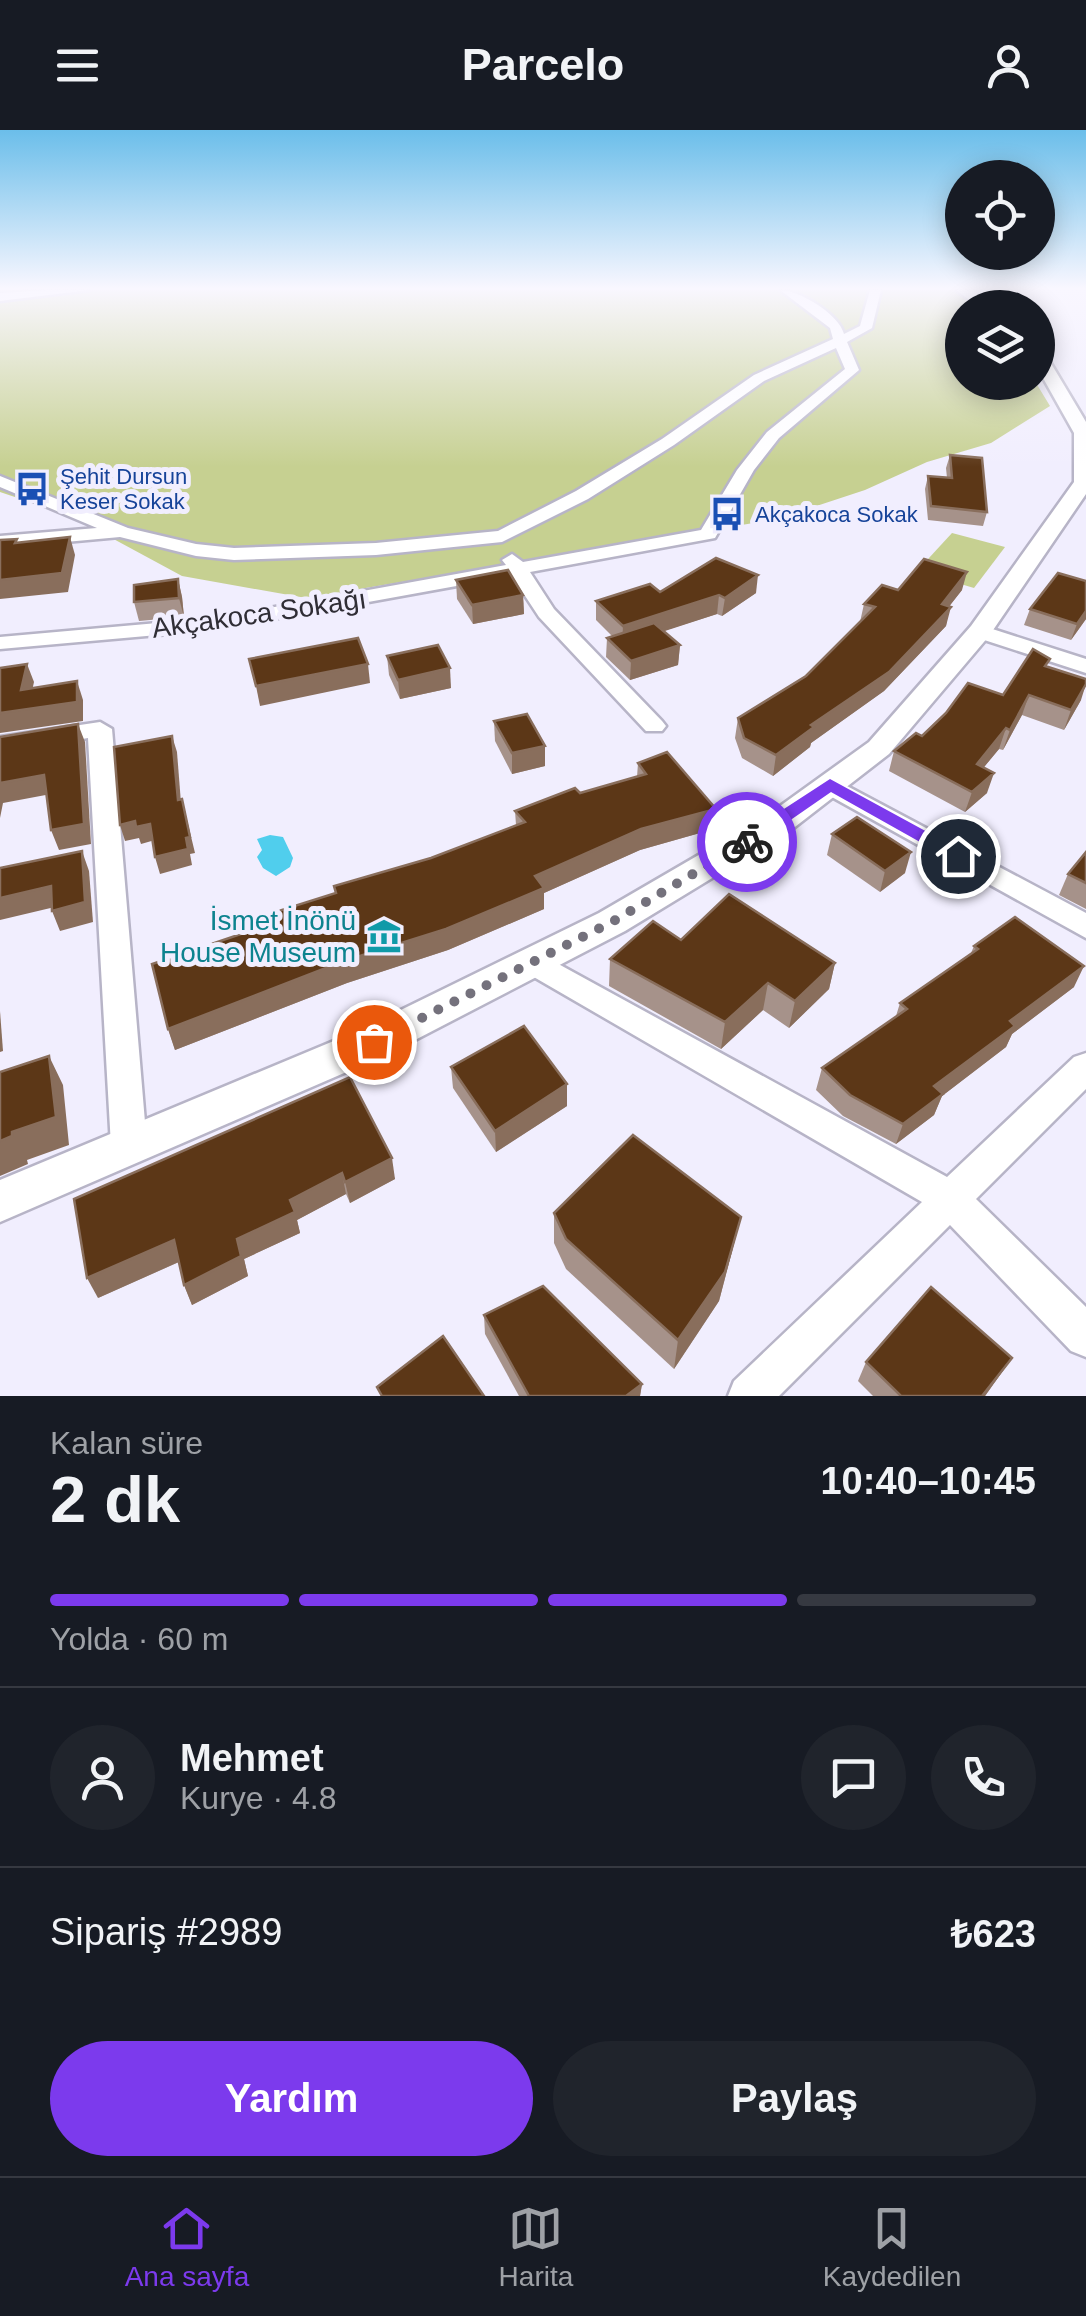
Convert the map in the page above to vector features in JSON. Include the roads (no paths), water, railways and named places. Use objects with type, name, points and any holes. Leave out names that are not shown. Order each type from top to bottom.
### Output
[{"type":"street","points":[[0,481],[122,532],[196,550],[234,554],[376,550],[502,536],[582,495],[668,442],[759,378],[822,349]]},
{"type":"street","name":"Akçakoca Sokağı","points":[[0,643],[214,624],[708,534],[748,464],[776,431],[832,391],[852,370],[843,349]]},
{"type":"street","points":[[0,1202],[374,1042],[612,922],[780,822],[879,748],[980,630],[1084,482],[1084,433],[1055,384]]},
{"type":"street","points":[[0,494],[30,492]]},
{"type":"street","points":[[0,542],[122,532]]},
{"type":"street","points":[[502,536],[517,570],[546,613],[654,726]]},
{"type":"street","points":[[980,630],[1086,666]]},
{"type":"street","points":[[0,745],[100,730],[129,1146]]},
{"type":"street","points":[[830,785],[1086,927]]},
{"type":"street","points":[[72,861],[108,854]]},
{"type":"street","points":[[531,961],[949,1198],[1086,1336]]},
{"type":"street","points":[[749,1396],[1086,1067]]},
{"type":"water","points":[[283,837],[293,858],[290,867],[276,876],[263,868],[257,857],[262,850],[257,839]]},
{"type":"place","name":"Şehit Dursun Keser Sokak","points":[[32,489]]},
{"type":"place","name":"Akçakoca Sokak","points":[[727,514]]},
{"type":"place","name":"İsmet İnönü House Museum","points":[[384,936]]}]
